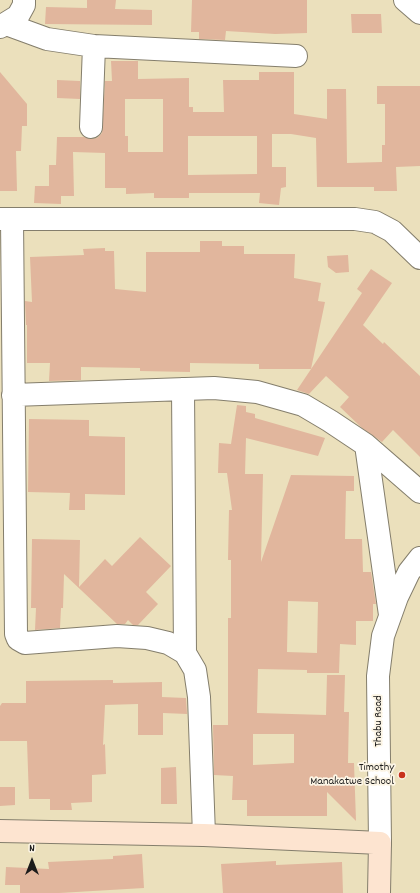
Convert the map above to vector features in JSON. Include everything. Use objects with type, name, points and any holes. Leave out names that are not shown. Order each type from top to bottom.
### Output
[{"type":"street","points":[[3,26],[18,16],[24,5],[24,0]]},
{"type":"street","points":[[405,0],[420,13]]},
{"type":"street","points":[[3,26],[47,39],[94,46],[296,56]]},
{"type":"street","points":[[91,127],[94,46]]},
{"type":"street","points":[[185,653],[168,643],[147,638],[117,636],[25,643],[18,639],[16,634],[12,395],[6,219],[354,218],[375,222],[392,231],[420,258]]},
{"type":"street","points":[[12,395],[214,388],[257,392],[303,405],[366,445],[420,492]]},
{"type":"street","points":[[183,389],[185,653],[194,670],[199,697],[204,835]]},
{"type":"street","points":[[366,445],[390,615]]},
{"type":"street","name":"Thabu Road","points":[[379,893],[380,843],[378,676],[383,636],[390,615],[409,572],[420,558]]},
{"type":"street","points":[[0,831],[204,835],[380,843]]},
{"type":"building","points":[[87,0],[116,0],[115,9],[152,10],[152,25],[45,24],[46,7],[87,8]]},
{"type":"building","points":[[192,0],[307,0],[307,33],[275,34],[226,31],[225,40],[199,39],[199,32],[191,32]]},
{"type":"building","points":[[351,14],[381,14],[382,33],[352,33]]},
{"type":"building","points":[[111,61],[138,61],[138,79],[189,78],[189,107],[193,107],[193,112],[224,112],[223,80],[259,80],[259,72],[294,72],[294,114],[327,119],[327,89],[346,89],[347,163],[382,162],[382,145],[385,145],[385,104],[377,104],[377,86],[420,86],[420,166],[396,167],[397,191],[374,191],[374,187],[317,187],[316,138],[291,134],[272,134],[272,167],[286,167],[286,187],[281,188],[279,205],[259,203],[260,193],[189,193],[189,198],[154,198],[154,193],[126,194],[126,188],[105,188],[105,153],[73,152],[74,196],[61,196],[61,204],[34,203],[35,186],[49,186],[49,165],[56,165],[57,137],[84,137],[91,139],[97,138],[102,133],[105,81],[112,81]],"holes":[[[125,99],[163,99],[163,152],[128,152],[128,136],[125,136]],[[188,136],[257,136],[257,174],[188,175]]]},
{"type":"building","points":[[0,72],[27,104],[27,126],[22,126],[21,151],[16,151],[17,191],[0,191]]},
{"type":"building","points":[[57,80],[80,81],[80,99],[57,98]]},
{"type":"building","points":[[200,241],[222,241],[222,246],[244,246],[244,254],[295,254],[294,278],[321,283],[318,301],[325,302],[311,369],[259,369],[259,364],[190,363],[190,372],[140,371],[140,368],[81,367],[81,380],[49,381],[50,363],[27,363],[27,325],[25,301],[32,302],[30,257],[84,255],[83,249],[105,248],[105,251],[114,251],[115,289],[146,292],[146,252],[200,252]]},
{"type":"building","points":[[348,255],[349,272],[336,273],[328,267],[327,256]]},
{"type":"building","points":[[371,269],[392,283],[363,325],[383,344],[384,342],[420,376],[420,457],[393,430],[382,442],[362,428],[340,407],[349,397],[326,376],[309,394],[297,390],[362,293],[357,289]]},
{"type":"building","points":[[237,405],[246,406],[246,412],[255,414],[255,418],[325,438],[318,456],[246,438],[245,474],[263,474],[261,562],[291,475],[354,476],[354,491],[346,491],[345,539],[362,539],[363,572],[371,572],[376,604],[373,604],[373,621],[356,621],[356,645],[340,644],[339,673],[307,673],[307,670],[258,669],[257,713],[326,715],[327,675],[345,675],[344,712],[349,712],[348,763],[354,763],[356,821],[327,792],[327,816],[247,816],[247,800],[232,800],[233,776],[214,775],[213,725],[228,725],[228,618],[231,618],[231,560],[228,560],[229,510],[232,510],[227,473],[218,473],[219,443],[231,444]],"holes":[[[288,601],[318,602],[317,653],[287,652]],[[253,734],[294,734],[294,763],[253,765]]]},
{"type":"building","points":[[29,419],[89,420],[89,436],[125,437],[125,495],[85,494],[85,510],[69,510],[70,493],[28,492]]},
{"type":"building","points":[[140,537],[171,566],[146,592],[158,604],[138,625],[133,625],[128,620],[125,624],[117,624],[64,574],[63,608],[61,608],[60,628],[35,630],[36,608],[31,608],[32,539],[80,540],[79,587],[105,559],[112,566]]},
{"type":"building","points":[[113,680],[113,683],[162,682],[162,697],[186,698],[187,714],[163,713],[163,735],[138,735],[138,704],[105,705],[103,745],[105,744],[106,774],[92,775],[92,802],[71,803],[72,810],[50,810],[50,799],[29,799],[27,741],[0,741],[0,706],[2,703],[26,703],[26,681]]},
{"type":"building","points":[[176,767],[177,804],[161,804],[161,768]]},
{"type":"building","points":[[0,787],[15,787],[15,805],[0,806]]},
{"type":"building","points":[[142,854],[144,888],[59,893],[20,893],[20,885],[5,885],[6,867],[49,869],[48,862],[113,859],[113,856]]},
{"type":"building","points":[[276,861],[276,865],[342,862],[343,893],[223,893],[221,864]]},
{"type":"place","name":"Timothy Manakatwe School","points":[[402,775]]}]
